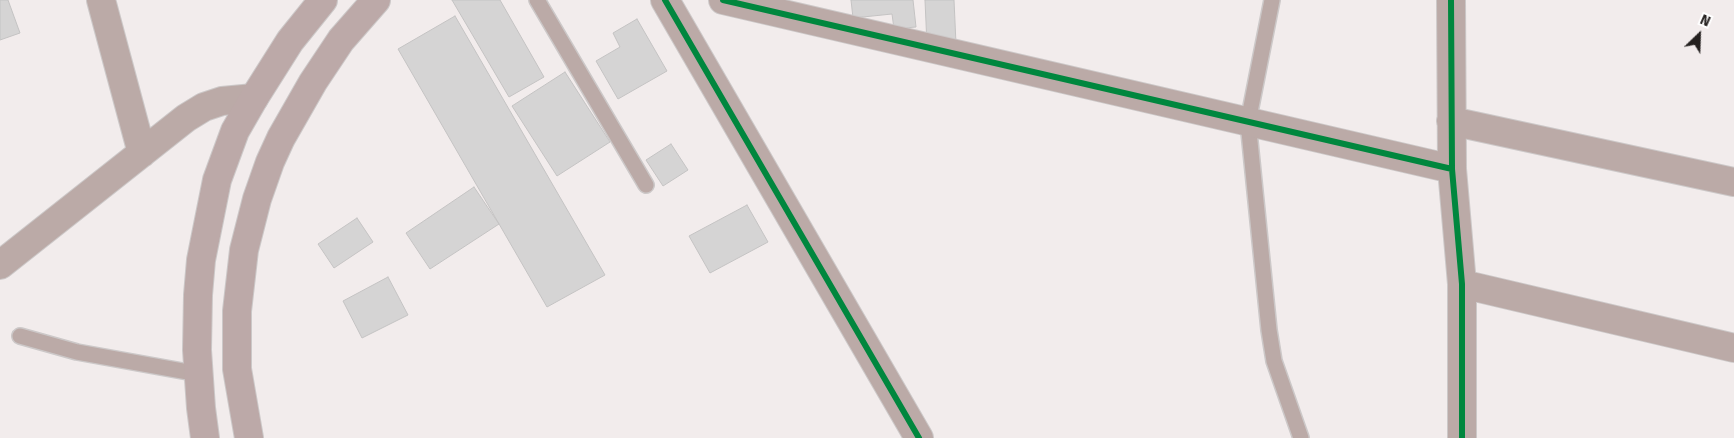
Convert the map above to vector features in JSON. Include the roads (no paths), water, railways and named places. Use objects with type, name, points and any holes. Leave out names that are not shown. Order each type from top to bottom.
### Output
[{"type":"main road","points":[[205,438],[201,408],[198,322],[201,260],[217,180],[236,131],[254,98],[290,41],[323,0]]},
{"type":"main road","points":[[249,438],[237,369],[237,311],[244,250],[257,199],[278,146],[312,82],[341,40],[376,0]]},
{"type":"street","points":[[101,0],[142,152]]},
{"type":"street","points":[[665,0],[919,438]]},
{"type":"street","points":[[723,0],[1452,169]]},
{"type":"street","points":[[1451,0],[1452,169],[1462,284],[1462,438]]},
{"type":"street","points":[[0,265],[186,118],[204,107],[222,101],[254,98]]},
{"type":"street","points":[[1451,122],[1734,182]]},
{"type":"street","points":[[1462,284],[1734,348]]},
{"type":"lane","points":[[537,0],[646,185]]},
{"type":"lane","points":[[1272,0],[1248,122],[1269,330],[1274,361],[1301,438]]},
{"type":"lane","points":[[20,336],[77,352],[199,374]]}]
